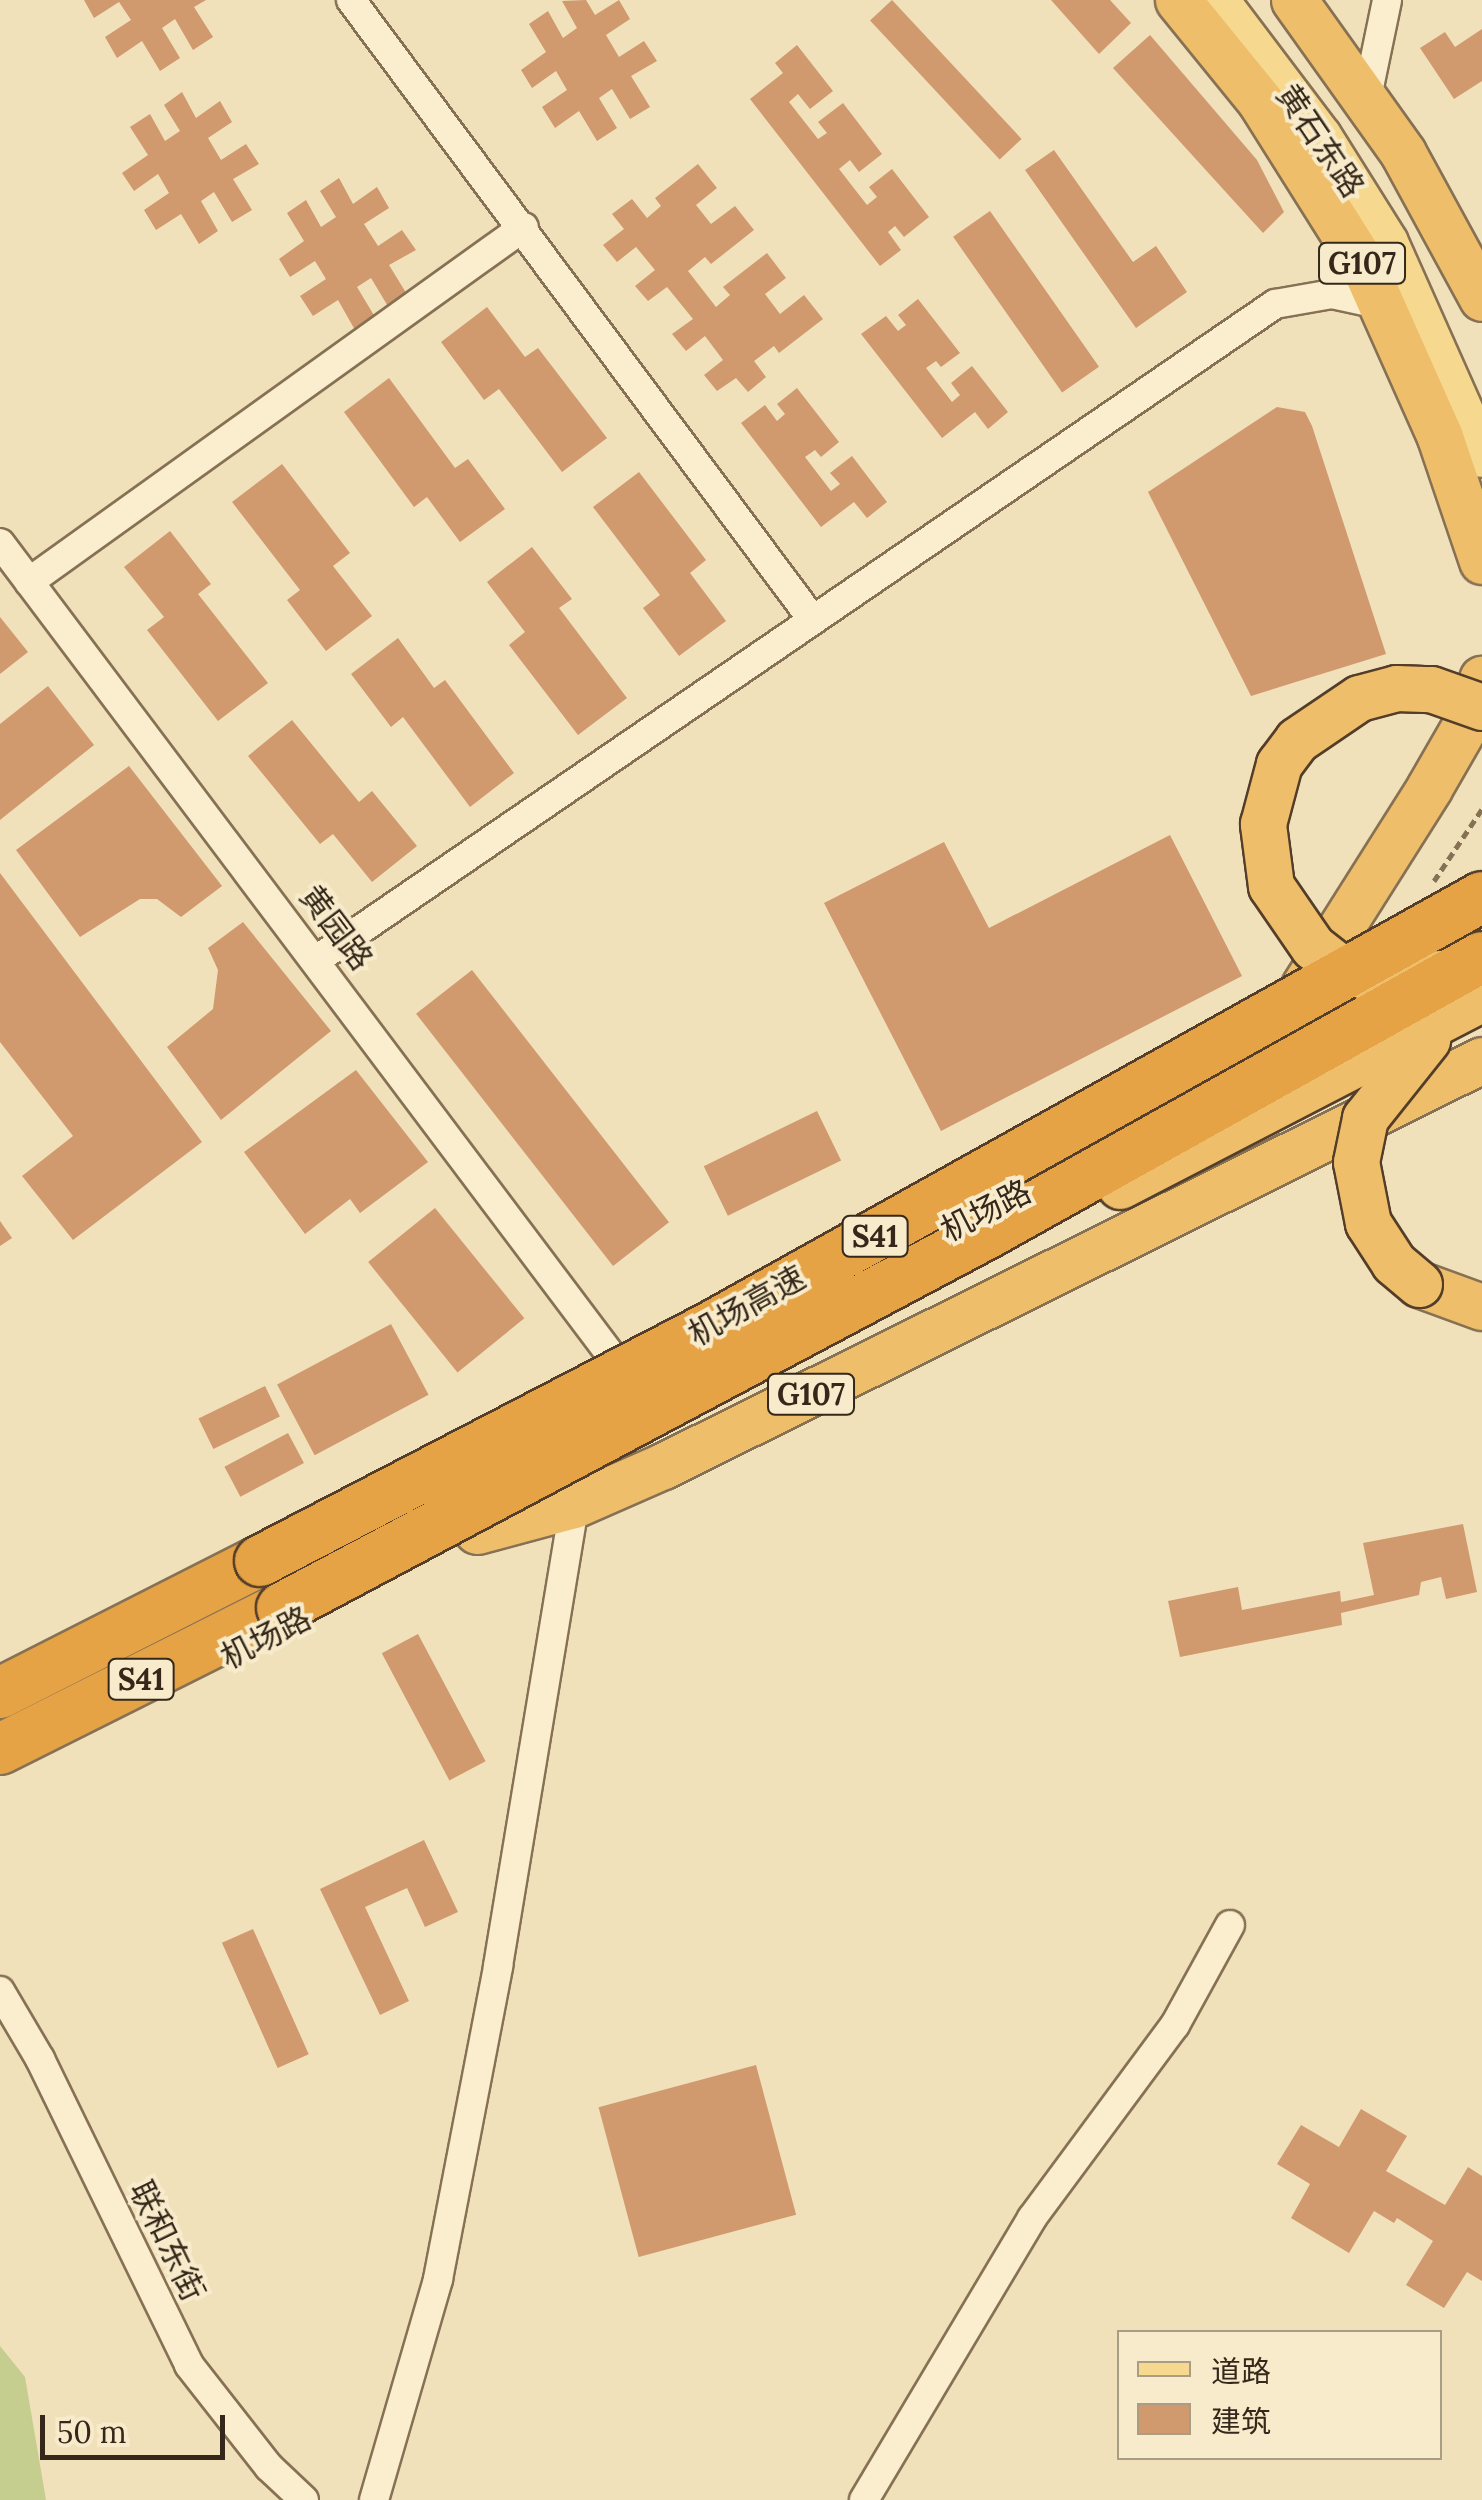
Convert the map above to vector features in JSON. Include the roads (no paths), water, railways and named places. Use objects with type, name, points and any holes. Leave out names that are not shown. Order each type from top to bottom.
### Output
[{"type":"highway","name":"G107","points":[[1178,0],[1292,148],[1382,305],[1440,437],[1482,562]]},
{"type":"highway","name":"G107","points":[[1294,0],[1367,97],[1482,298]]},
{"type":"highway","points":[[1348,1125],[1356,1095],[1353,1060],[1332,1027],[1289,1006],[1349,922],[1471,715],[1482,680]]},
{"type":"highway","points":[[1468,983],[1366,977],[1339,968],[1313,946],[1272,886],[1262,824],[1279,764],[1297,740],[1359,698],[1396,688],[1431,689],[1482,707]]},
{"type":"highway","name":"机场高速","points":[[0,1693],[710,1328],[1482,897]]},
{"type":"highway","name":"机场路","points":[[420,1462],[510,1446],[563,1426],[918,1267],[1468,983],[1482,949]]},
{"type":"highway","points":[[1468,983],[1383,1090],[1362,1129],[1356,1182],[1368,1223],[1394,1263],[1450,1301],[1482,1307]]},
{"type":"highway","name":"机场高速","points":[[0,1749],[740,1367],[1468,983]]},
{"type":"highway","name":"机场路","points":[[0,1675],[420,1462],[1289,1006]]},
{"type":"highway","name":"机场路","points":[[477,1532],[574,1505],[1482,1060]]},
{"type":"highway","name":"机场路","points":[[0,1770],[477,1532],[918,1267]]},
{"type":"main road","name":"黄石东路","points":[[1217,0],[1360,172],[1482,456]]},
{"type":"main road","name":"黄石东路","points":[[1253,0],[1482,376]]},
{"type":"street","points":[[352,0],[812,619]]},
{"type":"street","points":[[1367,97],[1387,0]]},
{"type":"street","points":[[29,582],[524,227]]},
{"type":"street","points":[[316,960],[1275,304],[1332,294],[1382,305]]},
{"type":"street","name":"黄园路","points":[[0,543],[613,1358]]},
{"type":"street","points":[[374,2500],[438,2279],[498,1966],[574,1505]]},
{"type":"street","points":[[864,2500],[1032,2218],[1175,2025],[1230,1925]]},
{"type":"street","name":"联和东街","points":[[0,1991],[40,2059],[189,2365],[269,2467],[304,2500]]}]
